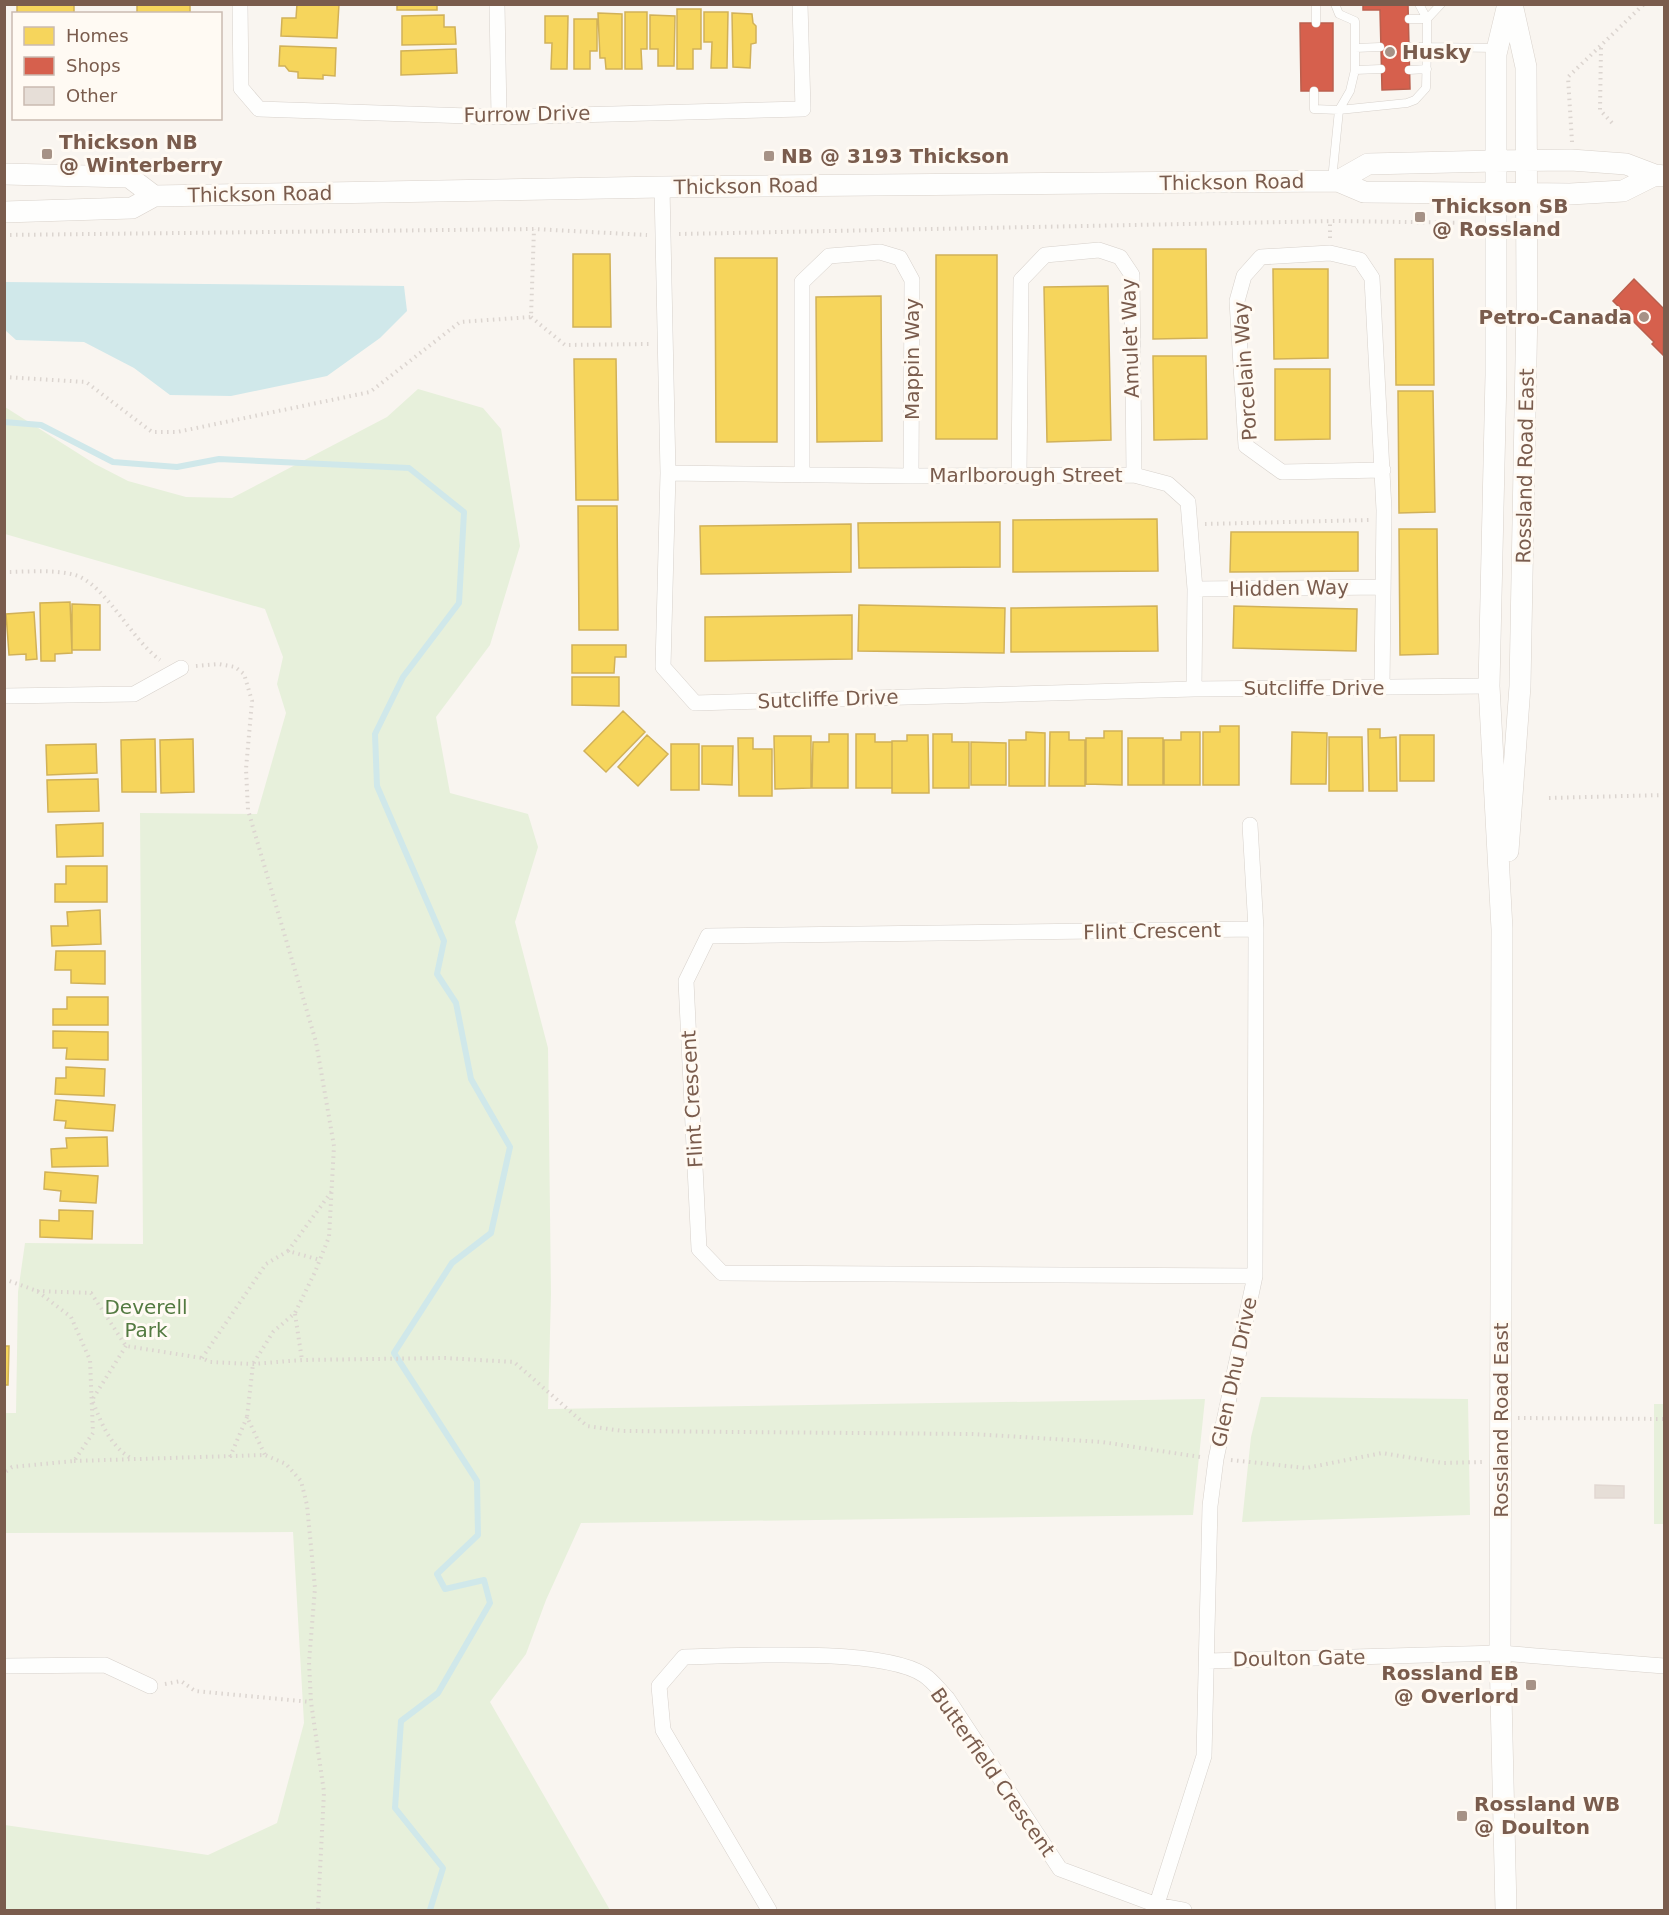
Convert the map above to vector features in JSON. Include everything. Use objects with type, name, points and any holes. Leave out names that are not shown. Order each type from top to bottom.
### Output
[{"type":"main road","name":"Rossland Road East","points":[[1506,1911],[1500,1653],[1502,929],[1489,686],[1496,375],[1494,161],[1498,48],[1510,4]]},
{"type":"main road","name":"Rossland Road East","points":[[1502,929],[1521,687],[1526,430],[1526,67],[1510,4]]},
{"type":"main road","name":"Thickson Road","points":[[1335,181],[1368,164],[1525,160],[1626,164],[1660,175]]},
{"type":"main road","points":[[4,174],[129,177],[154,196]]},
{"type":"main road","name":"Thickson Road","points":[[4,212],[132,208],[154,196],[662,187],[1335,181],[1364,192],[1526,195],[1623,191],[1660,175]]},
{"type":"street","name":"Furrow Drive","points":[[240,4],[241,88],[259,109],[500,117],[803,108],[800,4]]},
{"type":"street","points":[[497,4],[500,117]]},
{"type":"street","name":"Sutcliffe Drive","points":[[662,187],[668,473],[663,667],[695,703],[1194,689],[1489,686]]},
{"type":"street","name":"Amulet Way","points":[[1019,474],[1021,280],[1045,255],[1099,250],[1120,257],[1132,275],[1134,475]]},
{"type":"street","name":"Mappin Way","points":[[802,475],[802,282],[829,256],[880,252],[900,258],[912,280],[911,476]]},
{"type":"street","name":"Porcelain Way","points":[[1382,688],[1383,470],[1372,278],[1360,260],[1330,254],[1262,257],[1244,276],[1237,300],[1246,446],[1282,472],[1383,470]]},
{"type":"street","name":"Marlborough Street","points":[[668,473],[911,476],[1134,475],[1168,484],[1188,502],[1195,589],[1194,689]]},
{"type":"street","name":"Hidden Way","points":[[1195,589],[1383,587]]},
{"type":"street","points":[[4,696],[134,694],[181,668]]},
{"type":"street","name":"Glen Dhu Drive","points":[[1156,1908],[1204,1756],[1210,1506],[1216,1459],[1255,1276],[1256,929],[1250,825]]},
{"type":"street","name":"Flint Crescent","points":[[1255,1276],[722,1273],[699,1249],[686,981],[708,936],[1256,929]]},
{"type":"street","name":"Doulton Gate","points":[[1207,1661],[1500,1653],[1665,1666]]},
{"type":"street","name":"Butterfield Crescent","points":[[769,1911],[663,1730],[659,1686],[684,1657],[788,1654],[882,1661],[924,1675],[947,1698],[1060,1869],[1156,1908],[1184,1911]]},
{"type":"street","points":[[4,1666],[105,1665],[150,1686]]},
{"type":"lane","points":[[1316,4],[1316,23]]},
{"type":"lane","points":[[1335,4],[1339,14],[1355,21],[1355,70],[1350,91],[1339,110],[1335,181]]},
{"type":"lane","points":[[1314,91],[1314,109],[1339,110],[1393,105],[1415,100],[1426,88],[1427,69],[1427,19],[1419,4]]},
{"type":"lane","points":[[1409,19],[1427,19],[1441,4]]},
{"type":"lane","points":[[1355,48],[1380,47]]},
{"type":"lane","points":[[1409,47],[1498,48]]},
{"type":"lane","points":[[1355,70],[1381,69]]},
{"type":"lane","points":[[1409,70],[1427,69]]},
{"type":"path","points":[[1572,144],[1568,77],[1601,48],[1644,4]]},
{"type":"path","points":[[1601,48],[1600,110],[1614,125]]},
{"type":"path","points":[[1460,223],[1461,216]]},
{"type":"path","points":[[690,234],[1336,221],[1474,223],[1480,230]]},
{"type":"path","points":[[531,317],[534,229]]},
{"type":"path","points":[[4,235],[534,229],[632,235]]},
{"type":"path","points":[[4,377],[86,382],[152,432],[177,432],[370,392],[460,322],[531,317],[565,345],[665,343]]},
{"type":"path","points":[[1189,524],[1384,520]]},
{"type":"path","points":[[4,572],[58,572],[77,576],[95,586],[143,648],[160,660],[181,668],[219,664],[235,667],[244,674],[252,701],[246,769],[248,810],[316,1042],[334,1146],[329,1237],[295,1313],[273,1332],[252,1364],[247,1417],[230,1457]]},
{"type":"path","points":[[1549,798],[1665,795]]},
{"type":"path","points":[[202,1358],[266,1264],[288,1251],[332,1191]]},
{"type":"path","points":[[288,1251],[320,1260]]},
{"type":"path","points":[[4,1279],[37,1291],[71,1317],[90,1360],[93,1432],[74,1461]]},
{"type":"path","points":[[37,1291],[91,1293],[126,1346],[202,1358],[210,1362],[252,1364],[302,1360],[445,1358],[514,1362],[587,1426],[623,1431],[973,1434],[1102,1442],[1216,1459],[1306,1468],[1382,1453],[1443,1463],[1501,1462]]},
{"type":"path","points":[[295,1313],[302,1360]]},
{"type":"path","points":[[92,1400],[126,1346]]},
{"type":"path","points":[[92,1400],[103,1428],[117,1450],[133,1460]]},
{"type":"path","points":[[247,1417],[265,1455]]},
{"type":"path","points":[[1502,1418],[1665,1419]]},
{"type":"path","points":[[4,1473],[12,1467],[74,1461],[265,1455],[286,1464],[301,1481],[307,1505],[315,1588],[309,1662],[311,1702],[324,1792],[318,1911]]},
{"type":"path","points":[[150,1686],[182,1681],[195,1691],[311,1702]]},
{"type":"green space","name":"Deverell Park","points":[[418,389],[483,408],[501,429],[520,546],[490,645],[436,717],[450,793],[528,814],[538,847],[515,922],[548,1048],[551,1294],[548,1409],[1205,1399],[1193,1515],[581,1523],[546,1600],[526,1654],[490,1702],[610,1910],[5,1910],[5,1825],[208,1855],[277,1823],[304,1723],[293,1532],[5,1533],[5,1413],[16,1413],[18,1292],[25,1243],[143,1244],[140,813],[257,814],[286,713],[277,684],[283,657],[265,609],[5,534],[5,407],[95,464],[128,481],[186,497],[232,498],[387,417]]},
{"type":"green space","points":[[1261,1397],[1468,1399],[1470,1515],[1242,1522],[1251,1437]]},
{"type":"green space","points":[[1654,1404],[1664,1404],[1664,1524],[1654,1524]]},
{"type":"water","points":[[5,282],[404,286],[407,311],[380,338],[327,376],[231,396],[170,395],[134,368],[84,342],[16,340],[5,330]]},
{"type":"building: Homes","points":[[17,4],[74,4],[74,12],[17,12]]},
{"type":"building: Homes","points":[[137,4],[190,4],[190,12],[137,12]]},
{"type":"building: Homes","points":[[297,4],[339,4],[337,38],[281,36],[282,18],[296,18]]},
{"type":"building: Homes","points":[[397,4],[437,4],[437,10],[397,10]]},
{"type":"building: Homes","points":[[677,9],[701,9],[701,49],[693,49],[693,69],[677,69]]},
{"type":"building: Homes","points":[[625,12],[647,12],[647,49],[641,49],[642,69],[625,69]]},
{"type":"building: Homes","points":[[704,12],[728,12],[727,68],[711,68],[712,42],[704,42]]},
{"type":"building: Homes","points":[[598,13],[622,14],[622,69],[606,69],[605,58],[600,58]]},
{"type":"building: Homes","points":[[732,13],[752,14],[753,23],[756,26],[756,43],[751,44],[750,68],[733,67]]},
{"type":"building: Homes","points":[[444,15],[444,27],[455,27],[456,44],[402,45],[402,16]]},
{"type":"building: Homes","points":[[650,15],[675,16],[674,66],[658,66],[658,49],[650,49]]},
{"type":"building: Homes","points":[[545,16],[568,16],[567,69],[551,69],[552,43],[545,43]]},
{"type":"building: Homes","points":[[574,19],[597,19],[597,51],[590,51],[590,69],[574,69]]},
{"type":"building: Homes","points":[[280,46],[336,48],[335,76],[323,75],[323,79],[298,78],[298,72],[289,71],[285,66],[279,66]]},
{"type":"building: Homes","points":[[456,49],[457,73],[401,75],[401,51]]},
{"type":"building: Homes","points":[[1153,249],[1206,249],[1207,338],[1153,339]]},
{"type":"building: Homes","points":[[573,254],[610,254],[611,327],[573,327]]},
{"type":"building: Homes","points":[[936,255],[997,255],[997,439],[936,439]]},
{"type":"building: Homes","points":[[715,258],[777,258],[777,442],[716,442]]},
{"type":"building: Homes","points":[[1395,259],[1433,259],[1434,385],[1396,385]]},
{"type":"building: Homes","points":[[1273,269],[1328,269],[1328,358],[1274,359]]},
{"type":"building: Homes","points":[[1108,286],[1111,440],[1047,442],[1044,287]]},
{"type":"building: Homes","points":[[881,296],[882,441],[817,442],[816,297]]},
{"type":"building: Homes","points":[[1153,356],[1206,356],[1207,439],[1154,440]]},
{"type":"building: Homes","points":[[574,359],[616,359],[618,500],[576,500]]},
{"type":"building: Homes","points":[[1275,369],[1330,369],[1330,439],[1275,440]]},
{"type":"building: Homes","points":[[1398,391],[1433,391],[1435,512],[1399,513]]},
{"type":"building: Homes","points":[[578,506],[617,506],[618,630],[579,630]]},
{"type":"building: Homes","points":[[1157,519],[1158,571],[1013,572],[1013,520]]},
{"type":"building: Homes","points":[[1000,522],[1000,567],[859,568],[858,523]]},
{"type":"building: Homes","points":[[851,524],[851,572],[701,574],[700,526]]},
{"type":"building: Homes","points":[[1399,529],[1437,529],[1438,654],[1400,655]]},
{"type":"building: Homes","points":[[1231,532],[1358,532],[1358,571],[1230,572]]},
{"type":"building: Homes","points":[[70,602],[72,653],[55,654],[55,661],[41,661],[40,603]]},
{"type":"building: Homes","points":[[72,604],[100,605],[100,650],[72,650]]},
{"type":"building: Homes","points":[[859,605],[1005,608],[1004,653],[858,651]]},
{"type":"building: Homes","points":[[1157,606],[1158,651],[1011,652],[1011,608]]},
{"type":"building: Homes","points":[[1234,606],[1357,609],[1356,651],[1233,648]]},
{"type":"building: Homes","points":[[34,612],[37,659],[26,660],[26,654],[9,655],[6,614]]},
{"type":"building: Homes","points":[[852,615],[852,659],[705,661],[705,617]]},
{"type":"building: Homes","points":[[572,645],[626,645],[626,657],[615,657],[614,673],[572,673]]},
{"type":"building: Homes","points":[[572,677],[619,677],[619,706],[572,705]]},
{"type":"building: Homes","points":[[623,711],[645,732],[606,772],[584,751]]},
{"type":"building: Homes","points":[[1220,726],[1239,726],[1239,785],[1203,785],[1203,732],[1220,732]]},
{"type":"building: Homes","points":[[1368,729],[1380,729],[1380,738],[1396,737],[1397,791],[1369,791]]},
{"type":"building: Homes","points":[[1104,731],[1122,731],[1122,785],[1086,784],[1086,738],[1104,738]]},
{"type":"building: Homes","points":[[1026,732],[1045,733],[1045,786],[1009,786],[1009,740],[1026,740]]},
{"type":"building: Homes","points":[[1050,732],[1069,732],[1069,740],[1085,740],[1085,786],[1049,786]]},
{"type":"building: Homes","points":[[1181,732],[1200,732],[1200,785],[1164,785],[1164,740],[1181,740]]},
{"type":"building: Homes","points":[[1292,732],[1327,733],[1326,784],[1291,784]]},
{"type":"building: Homes","points":[[829,734],[848,734],[848,788],[812,788],[813,742],[829,742]]},
{"type":"building: Homes","points":[[856,734],[875,734],[875,742],[892,742],[892,788],[856,788]]},
{"type":"building: Homes","points":[[933,734],[952,734],[952,742],[969,742],[969,788],[933,788]]},
{"type":"building: Homes","points":[[647,735],[668,754],[638,786],[618,767]]},
{"type":"building: Homes","points":[[907,735],[928,735],[929,793],[892,793],[892,741],[907,741]]},
{"type":"building: Homes","points":[[1400,735],[1434,735],[1434,781],[1400,781]]},
{"type":"building: Homes","points":[[774,736],[811,736],[811,788],[775,789]]},
{"type":"building: Homes","points":[[1329,737],[1362,737],[1363,791],[1329,791]]},
{"type":"building: Homes","points":[[738,738],[753,738],[753,749],[772,749],[772,796],[739,796]]},
{"type":"building: Homes","points":[[1128,738],[1163,738],[1163,785],[1128,785]]},
{"type":"building: Homes","points":[[155,739],[156,792],[122,792],[121,740]]},
{"type":"building: Homes","points":[[193,739],[194,792],[161,793],[160,740]]},
{"type":"building: Homes","points":[[971,742],[1006,743],[1006,785],[971,785]]},
{"type":"building: Homes","points":[[96,744],[97,773],[47,775],[46,745]]},
{"type":"building: Homes","points":[[671,744],[699,744],[699,790],[671,790]]},
{"type":"building: Homes","points":[[702,746],[733,746],[732,785],[702,784]]},
{"type":"building: Homes","points":[[98,779],[99,811],[48,812],[47,780]]},
{"type":"building: Homes","points":[[103,823],[103,856],[57,857],[56,825]]},
{"type":"building: Homes","points":[[66,866],[107,866],[107,902],[55,902],[55,884],[66,884]]},
{"type":"building: Homes","points":[[100,910],[101,944],[52,946],[51,926],[68,926],[67,912]]},
{"type":"building: Homes","points":[[56,951],[105,951],[105,984],[71,983],[71,970],[55,970]]},
{"type":"building: Homes","points":[[67,997],[108,997],[108,1025],[53,1025],[53,1009],[67,1009]]},
{"type":"building: Homes","points":[[53,1031],[108,1032],[108,1060],[66,1059],[67,1048],[53,1048]]},
{"type":"building: Homes","points":[[66,1067],[105,1069],[104,1096],[55,1094],[56,1078],[66,1078]]},
{"type":"building: Homes","points":[[56,1100],[115,1105],[113,1131],[65,1128],[66,1121],[54,1120]]},
{"type":"building: Homes","points":[[107,1137],[108,1166],[52,1167],[51,1149],[67,1148],[66,1138]]},
{"type":"building: Homes","points":[[45,1172],[98,1176],[96,1203],[60,1201],[61,1191],[44,1189]]},
{"type":"building: Homes","points":[[59,1210],[93,1211],[92,1239],[40,1237],[40,1220],[59,1221]]},
{"type":"building: Homes","points":[[4,1346],[9,1346],[8,1385],[4,1385]]},
{"type":"building: Shops","points":[[1363,4],[1408,4],[1410,89],[1382,90],[1380,10],[1363,10]]},
{"type":"building: Shops","points":[[1300,23],[1333,23],[1333,91],[1301,91]]},
{"type":"building: Shops","points":[[1634,279],[1664,309],[1663,355],[1652,344],[1654,342],[1613,301]]},
{"type":"building: Other","points":[[1595,1485],[1624,1486],[1624,1498],[1595,1498]]},
{"type":"waterway","points":[[4,422],[41,425],[113,462],[177,467],[219,459],[409,468],[464,512],[459,603],[403,677],[375,734],[377,786],[444,941],[437,974],[456,1003],[471,1079],[510,1147],[491,1233],[452,1263],[394,1353],[477,1481],[478,1535],[437,1574],[445,1589],[484,1580],[490,1603],[438,1693],[401,1721],[395,1808],[443,1868],[430,1910]]},
{"type":"place","name":"Husky","points":[[1390,52]]},
{"type":"place","name":"Thickson NB @ Winterberry","points":[[47,154]]},
{"type":"place","name":"NB @ 3193 Thickson","points":[[769,156]]},
{"type":"place","name":"Thickson SB @ Rossland","points":[[1420,217]]},
{"type":"place","name":"Petro-Canada","points":[[1644,317]]},
{"type":"place","name":"Rossland EB @ Overlord","points":[[1531,1685]]},
{"type":"place","name":"Rossland WB @ Doulton","points":[[1462,1816]]}]
